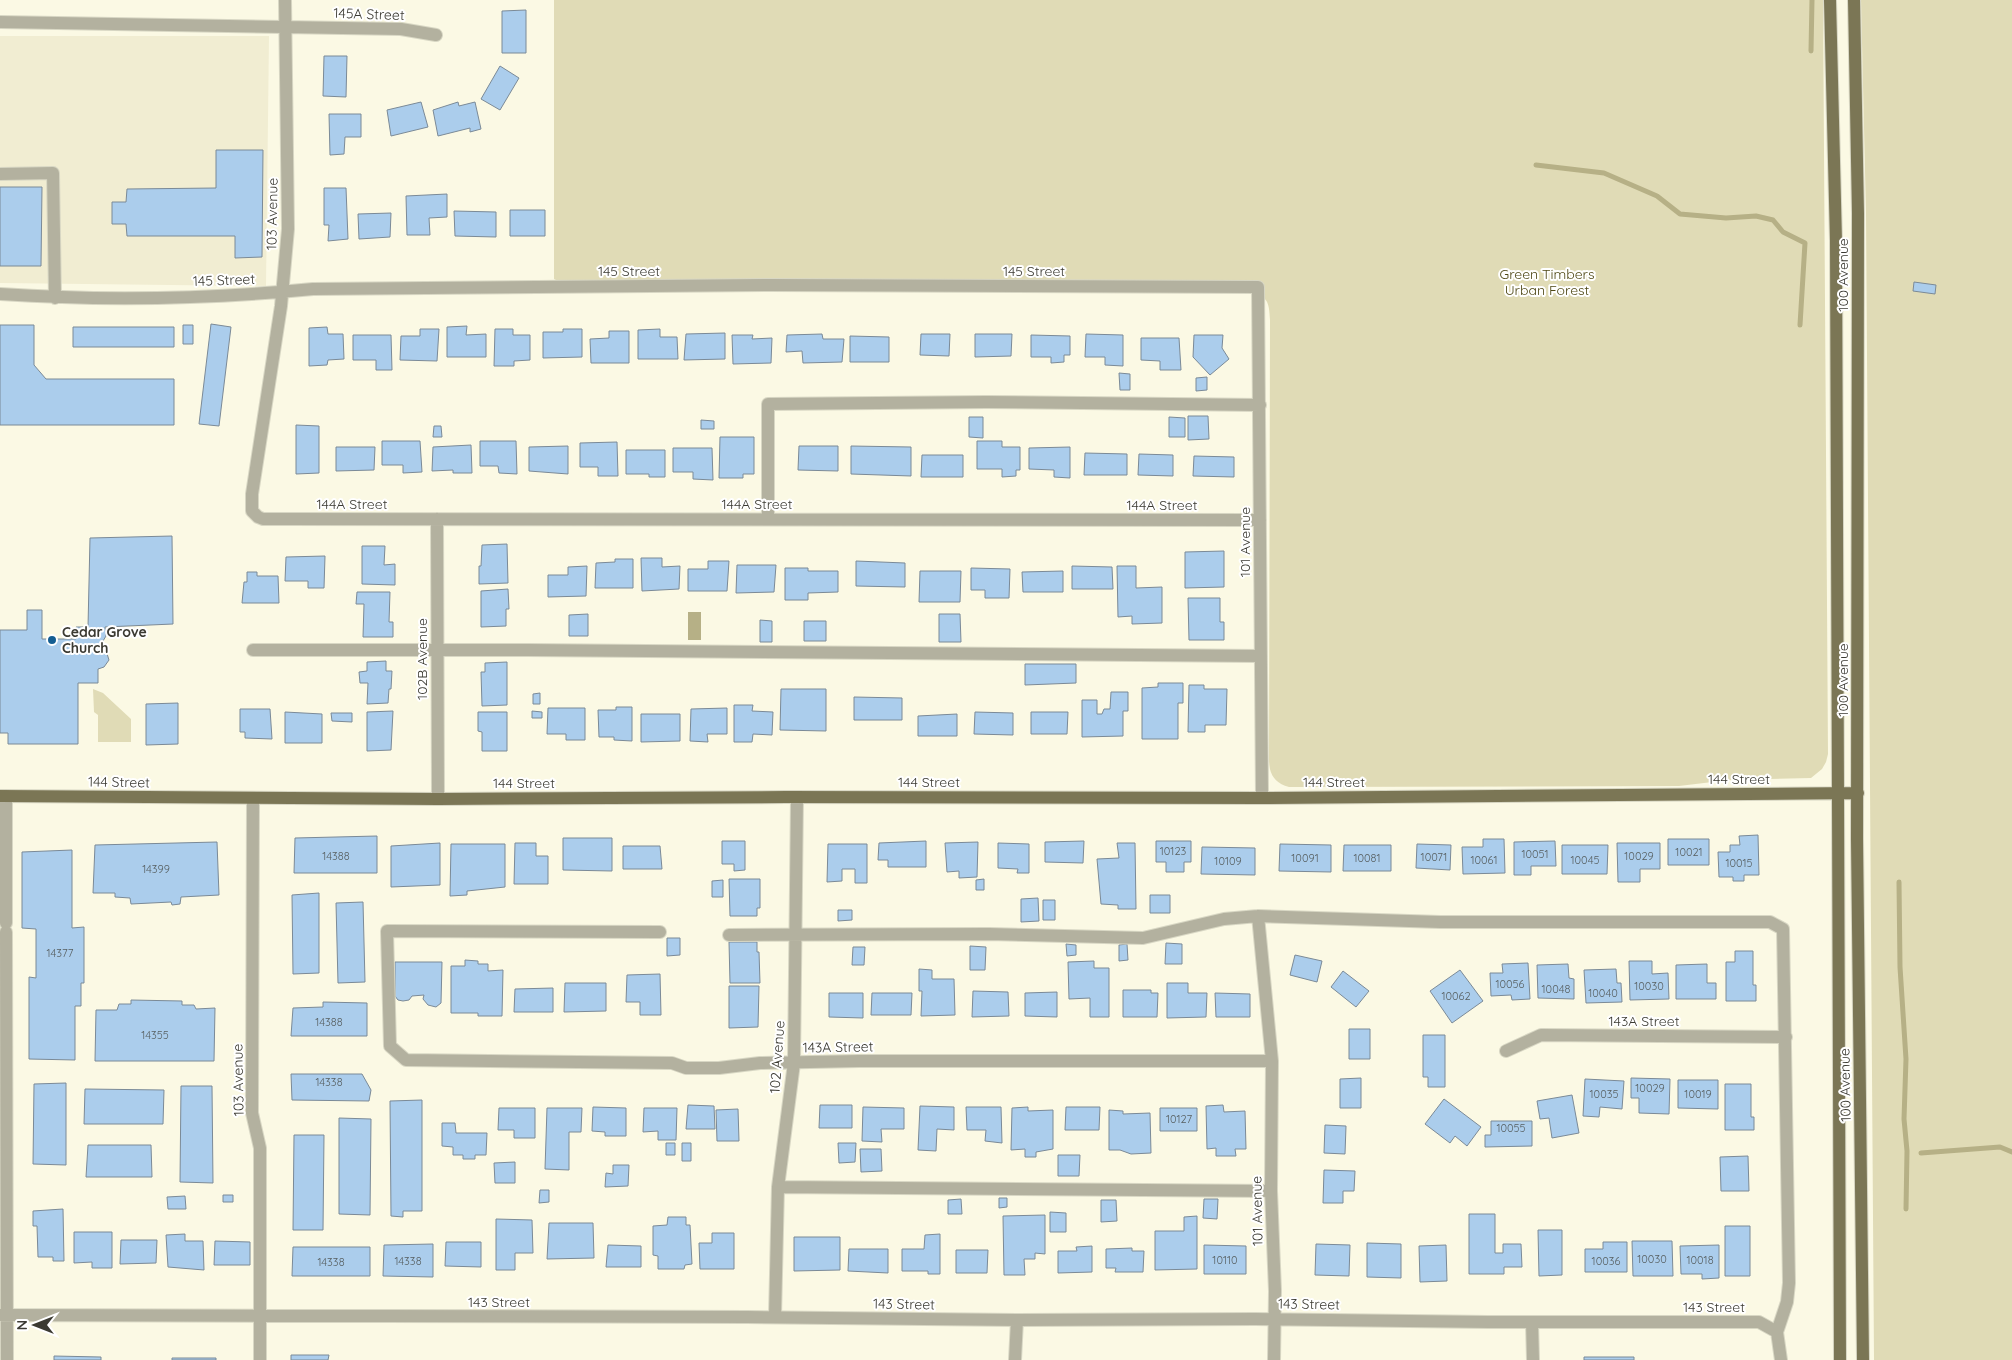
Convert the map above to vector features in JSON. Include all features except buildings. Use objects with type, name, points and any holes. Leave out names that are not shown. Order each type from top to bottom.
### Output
[{"type":"main road","name":"100 Avenue","points":[[1830,0],[1836,241],[1840,1360]]},
{"type":"main road","name":"100 Avenue","points":[[1854,0],[1858,213],[1858,793],[1863,1360]]},
{"type":"main road","name":"144 Street","points":[[3,796],[438,799],[797,797],[1262,798],[1858,793]]},
{"type":"street","name":"103 Avenue","points":[[254,514],[251,506],[252,494],[283,292],[288,229],[285,0]]},
{"type":"street","name":"145A Street","points":[[0,22],[401,30],[436,35]]},
{"type":"street","points":[[0,174],[53,173],[55,298]]},
{"type":"street","name":"145 Street","points":[[0,294],[55,298],[242,296],[312,289],[762,285],[1258,287]]},
{"type":"street","name":"101 Avenue","points":[[1258,287],[1262,798]]},
{"type":"street","points":[[768,519],[768,404],[996,402],[1260,405]]},
{"type":"street","name":"144A Street","points":[[254,514],[263,519],[1260,520]]},
{"type":"street","name":"102B Avenue","points":[[437,519],[438,799]]},
{"type":"street","points":[[253,650],[1261,656]]},
{"type":"street","points":[[3,796],[6,928],[6,996],[3,1044],[4,1315],[7,1360]]},
{"type":"street","name":"102 Avenue","points":[[775,1318],[778,1187],[794,1063],[797,797]]},
{"type":"street","name":"103 Avenue","points":[[253,798],[252,1113],[260,1148],[260,1360]]},
{"type":"street","points":[[729,935],[989,934],[1143,938],[1224,919],[1258,916],[1440,922],[1770,922],[1783,928],[1786,1037],[1790,1283],[1788,1302],[1777,1332],[1781,1360]]},
{"type":"street","name":"101 Avenue","points":[[1258,916],[1272,1061],[1271,1192],[1274,1360]]},
{"type":"street","name":"143A Street","points":[[660,932],[386,931],[390,1046],[406,1060],[672,1063],[686,1068],[719,1068],[760,1063],[859,1061],[1272,1061]]},
{"type":"street","name":"143A Street","points":[[1506,1051],[1541,1035],[1786,1037]]},
{"type":"street","points":[[778,1187],[1271,1192]]},
{"type":"street","name":"143 Street","points":[[4,1315],[1759,1322],[1777,1332]]},
{"type":"street","points":[[1015,1360],[1017,1320]]},
{"type":"street","points":[[1532,1322],[1533,1360]]},
{"type":"shaded area","points":[[0,36],[269,36],[266,286],[0,283]]},
{"type":"shaded area","points":[[688,612],[701,612],[701,640],[688,640]]},
{"type":"green space","name":"Green Timbers Urban Forest","points":[[554,0],[1823,0],[1828,754],[1822,769],[1811,778],[1729,780],[1679,786],[1289,787],[1280,783],[1271,773],[1269,759],[1270,320],[1266,301],[1260,296],[1248,293],[558,281],[554,279]]},
{"type":"green space","points":[[1861,0],[2012,0],[2012,1360],[1874,1360],[1866,213]]},
{"type":"green space","points":[[93,689],[103,693],[131,719],[131,742],[98,742],[98,715],[94,712]]},
{"type":"waterway","points":[[1811,51],[1812,0]]},
{"type":"waterway","points":[[1536,165],[1604,173],[1657,196],[1680,214],[1726,218],[1756,216],[1773,220],[1783,232],[1805,243],[1800,325]]},
{"type":"waterway","points":[[1899,882],[1900,967],[1906,1059],[1904,1119],[1907,1151],[1906,1209]]},
{"type":"waterway","points":[[1921,1153],[2000,1147],[2012,1152]]},
{"type":"place","name":"Cedar Grove Church","points":[[52,640]]}]
